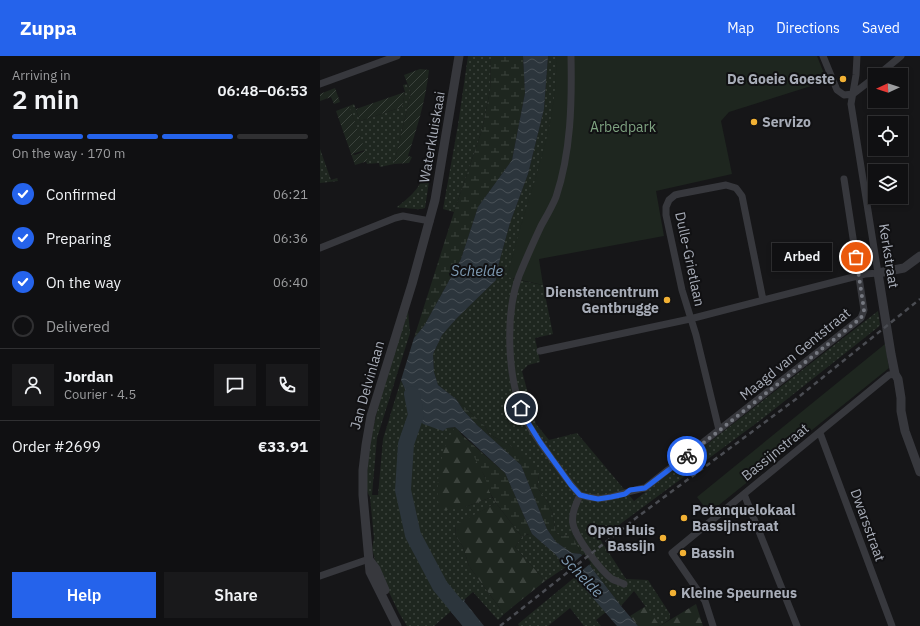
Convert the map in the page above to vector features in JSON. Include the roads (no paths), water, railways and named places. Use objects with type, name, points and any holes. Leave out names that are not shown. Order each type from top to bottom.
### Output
[{"type":"street","points":[[320,84],[397,56]]},
{"type":"street","name":"Waterkluiskaai","points":[[430,221],[445,144],[459,56]]},
{"type":"street","points":[[571,56],[570,113],[563,173],[556,198],[533,243],[519,278],[513,299],[510,327],[513,373],[518,398],[524,416],[571,485],[580,495],[573,512],[573,524],[578,537],[585,549],[604,571],[612,578],[624,584]]},
{"type":"street","points":[[823,56],[837,90],[844,95],[853,94],[868,82]]},
{"type":"street","name":"Kerkstraat","points":[[857,56],[856,76],[851,104],[852,112],[895,374],[898,379],[901,398],[901,411],[905,431],[920,472]]},
{"type":"street","points":[[886,68],[901,56]]},
{"type":"street","name":"Maagd van Gentstraat","points":[[580,495],[598,499],[625,494],[630,490],[645,488],[861,318],[864,310],[844,179]]},
{"type":"street","name":"Dulle-Grietlaan","points":[[690,319],[682,290],[666,212],[666,207],[669,200],[675,195],[726,185],[734,187],[738,190],[742,196],[764,300]]},
{"type":"street","points":[[320,248],[403,216],[430,221]]},
{"type":"street","name":"Jan Delvinlaan","points":[[397,626],[370,572],[363,495],[363,470],[371,416],[430,221]]},
{"type":"street","points":[[878,273],[904,268],[920,256]]},
{"type":"street","name":"Dulle-Grietlaan","points":[[540,351],[690,319],[859,276],[878,273]]},
{"type":"street","points":[[690,319],[696,335],[719,430]]},
{"type":"street","name":"Bassijnstraat","points":[[713,626],[705,601],[672,553],[889,375],[895,374]]},
{"type":"street","name":"Dwarsstraat","points":[[820,433],[892,626]]},
{"type":"street","points":[[744,494],[797,626]]},
{"type":"street","points":[[320,576],[370,560]]},
{"type":"street","name":"Jan Delvinlaan","points":[[370,560],[376,569],[404,626]]},
{"type":"water","name":"Schelde","points":[[523,56],[548,56],[544,109],[528,174],[510,223],[497,270],[496,280],[457,318],[442,335],[433,354],[434,372],[438,385],[456,399],[464,411],[477,425],[521,465],[547,529],[556,542],[572,553],[581,554],[638,626],[617,626],[555,554],[532,534],[505,473],[455,427],[447,428],[443,431],[423,424],[416,415],[401,380],[414,338],[424,326],[461,259],[478,207],[512,160],[525,93]]},
{"type":"water","points":[[464,599],[484,626],[463,626],[451,612]]},
{"type":"waterway","name":"Schelde","points":[[412,394],[416,415],[406,444],[403,490],[413,535],[440,586],[473,626]]},
{"type":"railway","points":[[500,626],[636,518],[796,399],[920,299]]},
{"type":"place","name":"De Goeie Goeste","points":[[843,79]]},
{"type":"place","name":"Servizo","points":[[754,122]]},
{"type":"place","name":"Arbed","points":[[856,257]]},
{"type":"place","name":"Dienstencentrum Gentbrugge","points":[[667,300]]},
{"type":"place","name":"Petanquelokaal Bassijnstraat","points":[[684,518]]},
{"type":"place","name":"Open Huis Bassijn","points":[[663,538]]},
{"type":"place","name":"Bassin","points":[[683,553]]},
{"type":"place","name":"Kleine Speurneus","points":[[673,593]]},
{"type":"park label","name":"Arbedpark","points":[[623,127]]}]
